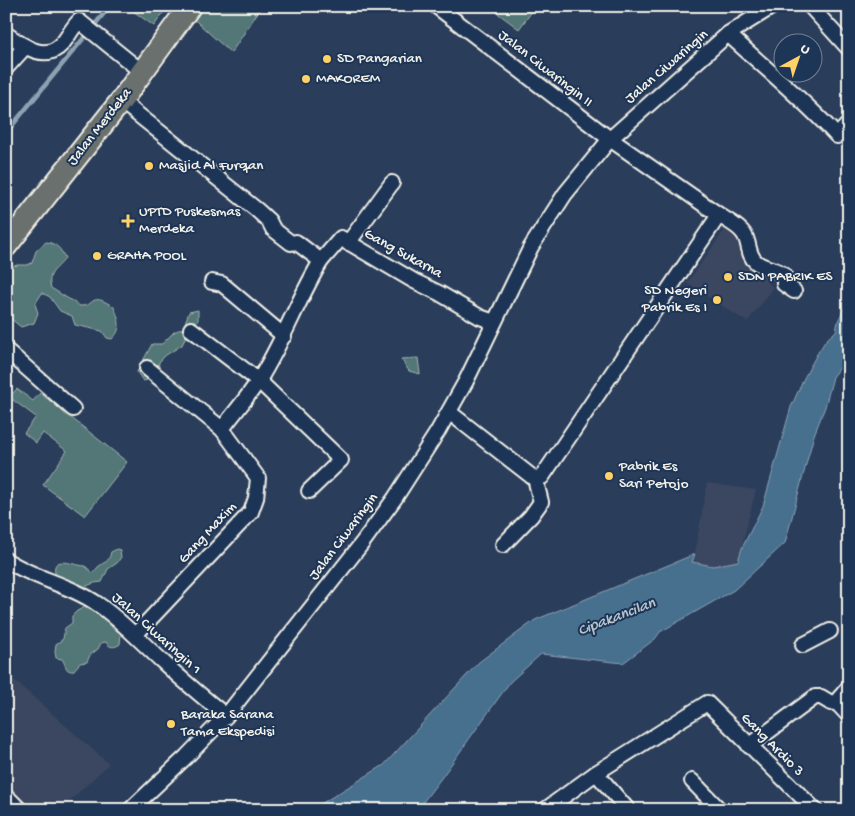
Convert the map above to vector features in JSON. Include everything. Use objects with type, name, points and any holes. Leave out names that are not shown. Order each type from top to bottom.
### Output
[{"type":"main road","name":"Jalan Merdeka","points":[[6,246],[121,101],[190,6]]},
{"type":"street","name":"Jalan Ciwaringin II","points":[[436,6],[610,139],[743,232],[751,257],[756,262],[781,272],[784,275],[784,284],[794,291]]},
{"type":"street","name":"Jalan Ciwaringin","points":[[130,810],[226,716],[363,542],[435,437],[531,247],[565,194],[610,139],[728,34],[772,6]]},
{"type":"street","points":[[810,6],[849,49]]},
{"type":"street","points":[[6,34],[25,47],[41,53],[53,50],[63,42],[79,21],[142,72]]},
{"type":"street","points":[[728,34],[771,74],[796,94],[837,136],[849,123]]},
{"type":"street","points":[[6,68],[25,47]]},
{"type":"street","points":[[121,101],[258,210],[269,221],[272,229],[290,243],[298,243],[321,261],[309,280],[284,336],[259,381],[222,429]]},
{"type":"street","points":[[348,243],[392,182]]},
{"type":"street","points":[[535,478],[542,476],[546,472],[719,215]]},
{"type":"street","name":"Gang Sukarna","points":[[321,261],[342,238],[414,281],[439,292],[480,317],[494,322]]},
{"type":"street","points":[[212,282],[222,284],[284,336]]},
{"type":"street","points":[[191,329],[259,381],[341,460],[309,492]]},
{"type":"street","points":[[6,350],[73,408]]},
{"type":"street","name":"Gang Maxim","points":[[135,635],[250,512],[256,498],[258,478],[222,429],[147,368]]},
{"type":"street","points":[[449,412],[535,478],[541,502],[531,516],[503,544]]},
{"type":"street","name":"Jalan Ciwaringin 1","points":[[6,560],[43,579],[82,594],[116,618],[191,687],[226,716]]},
{"type":"street","points":[[803,645],[830,631]]},
{"type":"street","points":[[750,746],[815,697],[820,697],[831,703],[836,702],[849,687]]},
{"type":"street","points":[[836,702],[849,716]]},
{"type":"street","name":"Gang Ardio 3","points":[[596,772],[707,703],[815,810]]},
{"type":"street","points":[[545,810],[596,772],[628,810]]},
{"type":"street","points":[[692,781],[720,810]]},
{"type":"street","points":[[6,800],[16,810]]},
{"type":"shaded area","name":"SDN PABRIK ES","points":[[726,228],[746,242],[740,250],[748,255],[773,289],[747,322],[687,283]]},
{"type":"shaded area","points":[[707,483],[756,490],[738,561],[713,566],[691,562],[695,553]]},
{"type":"shaded area","points":[[6,673],[109,764],[60,810],[27,810],[6,789]]},
{"type":"green space","points":[[126,6],[168,6],[154,26]]},
{"type":"green space","points":[[190,6],[262,6],[231,53],[186,12]]},
{"type":"green space","points":[[500,6],[536,6],[519,29],[496,12]]},
{"type":"green space","points":[[46,242],[58,247],[65,258],[50,278],[51,288],[80,306],[89,304],[94,300],[101,300],[114,307],[119,328],[112,339],[107,338],[102,331],[75,325],[72,316],[60,311],[50,297],[42,293],[35,304],[38,313],[34,323],[21,327],[11,319],[6,320],[6,269],[32,263],[36,251]]},
{"type":"green space","points":[[198,310],[198,320],[182,345],[159,362],[158,372],[151,379],[143,381],[137,372],[152,344],[162,344],[174,332],[183,328],[189,312]]},
{"type":"green space","points":[[418,358],[420,374],[409,371],[401,359]]},
{"type":"green space","points":[[17,389],[33,401],[40,393],[127,462],[85,516],[43,485],[67,451],[43,433],[36,443],[24,433],[36,417],[9,397]]},
{"type":"green space","points":[[117,549],[120,550],[121,557],[117,563],[108,569],[102,582],[84,587],[73,581],[57,580],[55,566],[58,563],[85,566],[93,573],[108,560],[111,552]]},
{"type":"green space","points":[[85,607],[101,615],[109,621],[112,628],[121,633],[120,644],[112,647],[106,642],[101,643],[98,649],[90,655],[87,662],[80,663],[73,671],[70,671],[62,659],[56,658],[56,644],[63,639],[65,628],[72,623],[72,616]]},
{"type":"water","name":"Cipakancilan","points":[[849,298],[849,356],[833,377],[825,407],[814,435],[785,543],[734,590],[660,632],[655,639],[623,663],[541,654],[510,682],[442,777],[415,810],[311,810],[384,765],[479,662],[535,620],[695,554],[692,562],[713,566],[738,561],[742,548],[763,506],[791,407],[817,354],[826,340],[836,331],[838,321]]},
{"type":"waterway","points":[[6,133],[110,6]]},
{"type":"place","name":"SD Pangarian","points":[[327,59]]},
{"type":"place","name":"MAKOREM","points":[[306,79]]},
{"type":"place","name":"Masjid Al Furqan","points":[[149,166]]},
{"type":"place","name":"UPTD Puskesmas Merdeka","points":[[128,221]]},
{"type":"place","name":"GRAHA POOL","points":[[97,256]]},
{"type":"place","name":"SDN PABRIK ES","points":[[728,277]]},
{"type":"place","name":"SD Negeri Pabrik Es I","points":[[717,300]]},
{"type":"place","name":"Pabrik Es Sari Petojo","points":[[609,476]]},
{"type":"place","name":"Baraka Sarana Tama Ekspedisi","points":[[171,724]]}]
